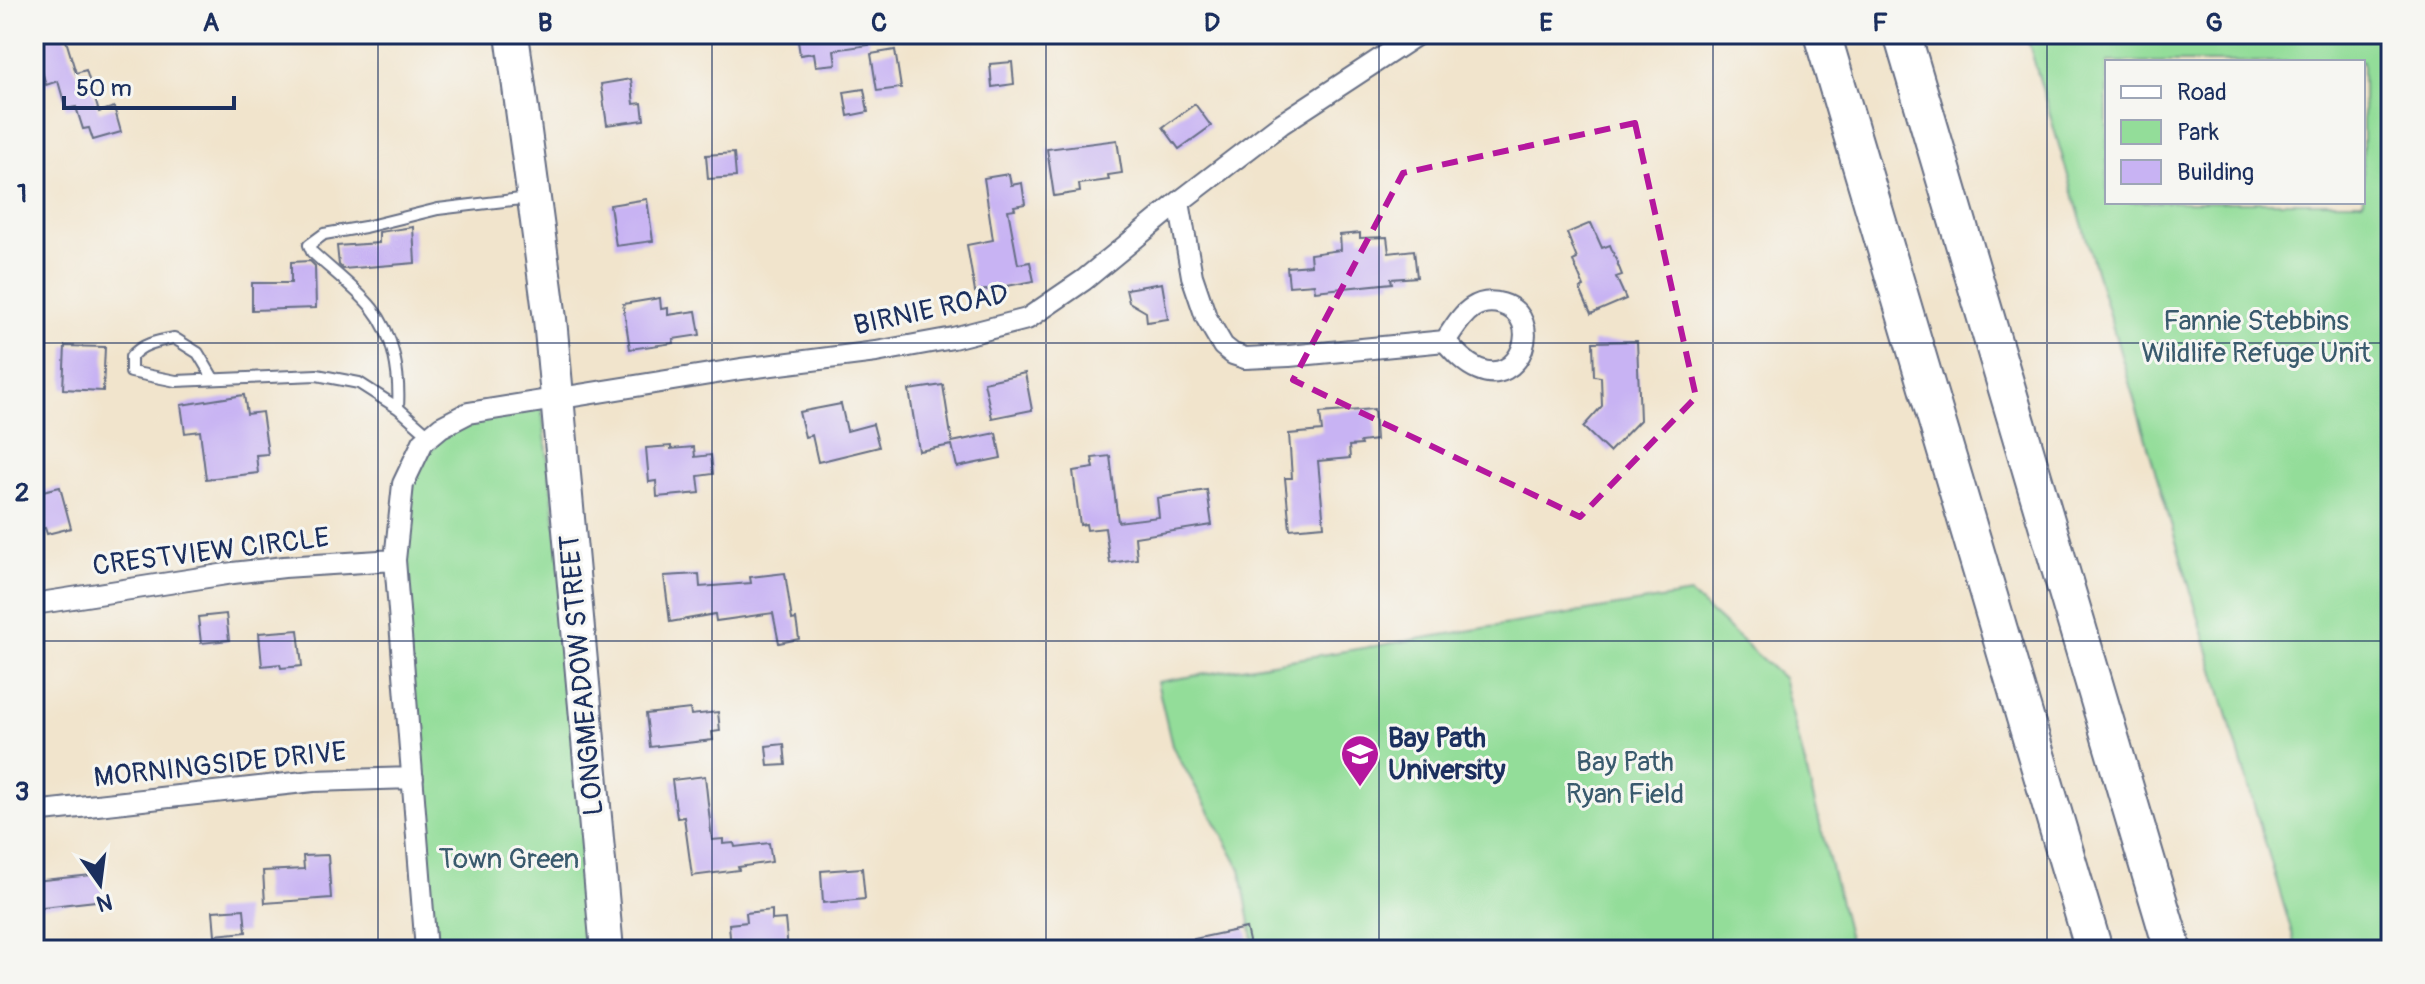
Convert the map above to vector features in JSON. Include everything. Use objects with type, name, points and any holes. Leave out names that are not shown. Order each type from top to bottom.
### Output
[{"type":"highway","points":[[1822,34],[2094,950]]},
{"type":"highway","points":[[1902,34],[2173,950]]},
{"type":"main road","name":"LONGMEADOW STREET","points":[[512,34],[535,197],[558,399],[607,950]]},
{"type":"street","name":"BIRNIE ROAD","points":[[558,399],[741,369],[876,352],[953,338],[1031,317],[1281,124],[1418,34]]},
{"type":"street","points":[[1179,202],[1192,276],[1206,317],[1223,346],[1238,357],[1289,356],[1445,341]]},
{"type":"street","points":[[426,950],[395,560],[403,484],[423,442],[441,427],[468,413],[558,399]]},
{"type":"street","name":"CRESTVIEW CIRCLE","points":[[34,604],[246,571],[395,560]]},
{"type":"street","name":"MORNINGSIDE DRIVE","points":[[34,812],[313,781],[413,778]]},
{"type":"lane","points":[[398,408],[399,383],[385,326],[370,305],[312,252],[309,245],[324,234],[438,209],[535,197]]},
{"type":"lane","points":[[213,378],[198,353],[174,338],[155,341],[136,350],[131,357],[131,372],[176,381],[317,375],[359,383],[398,408],[430,436]]},
{"type":"highlighted area","points":[[1635,123],[1696,397],[1580,517],[1293,380],[1403,173]]},
{"type":"green space","name":"Fannie Stebbins Wildlife Refuge Unit","points":[[2026,34],[2391,34],[2391,950],[2297,950]]},
{"type":"green space","name":"Town Green","points":[[541,401],[607,950],[426,950],[395,560],[423,442],[441,427]]},
{"type":"green space","name":"Bay Path Ryan Field","points":[[1690,594],[1783,678],[1852,950],[1255,950],[1240,868],[1172,746],[1157,682]]},
{"type":"building","points":[[34,34],[64,34],[76,73],[86,70],[99,112],[114,107],[121,132],[93,140],[89,128],[83,129],[76,107],[66,109],[58,81],[46,85]]},
{"type":"building","points":[[797,34],[869,34],[869,45],[834,50],[836,64],[816,66],[814,53],[800,55]]},
{"type":"building","points":[[895,50],[901,88],[877,91],[871,54]]},
{"type":"building","points":[[1012,62],[1014,84],[992,87],[990,64]]},
{"type":"building","points":[[631,79],[634,104],[642,103],[644,120],[607,125],[601,84]]},
{"type":"building","points":[[864,89],[868,112],[848,116],[844,92]]},
{"type":"building","points":[[1195,104],[1211,126],[1179,149],[1163,127]]},
{"type":"building","points":[[1117,140],[1122,173],[1108,175],[1109,180],[1079,184],[1080,192],[1054,196],[1047,149]]},
{"type":"building","points":[[734,153],[736,177],[708,179],[706,155]]},
{"type":"building","points":[[1009,174],[1011,185],[1022,183],[1025,204],[1008,210],[1018,264],[1030,262],[1034,281],[975,292],[967,245],[993,240],[984,178]]},
{"type":"building","points":[[647,199],[653,241],[616,246],[610,205]]},
{"type":"building","points":[[1591,223],[1602,248],[1610,245],[1622,275],[1616,277],[1626,299],[1591,314],[1580,289],[1584,287],[1573,261],[1577,259],[1567,233]]},
{"type":"building","points":[[413,227],[415,263],[343,269],[339,265],[337,246],[379,243],[379,232]]},
{"type":"building","points":[[1360,233],[1360,238],[1387,237],[1389,253],[1414,250],[1417,277],[1391,279],[1392,283],[1315,291],[1314,284],[1289,286],[1287,267],[1311,265],[1310,254],[1341,250],[1340,235]]},
{"type":"building","points":[[310,261],[315,266],[316,308],[252,310],[252,283],[291,283],[291,262]]},
{"type":"building","points":[[1162,283],[1168,319],[1147,322],[1146,312],[1129,302],[1126,289]]},
{"type":"building","points":[[660,298],[661,309],[668,308],[668,315],[696,311],[700,335],[673,339],[674,343],[630,349],[623,304]]},
{"type":"building","points":[[1637,341],[1640,420],[1609,452],[1583,427],[1602,406],[1601,377],[1594,376],[1593,342]]},
{"type":"building","points":[[65,346],[105,347],[103,391],[63,389]]},
{"type":"building","points":[[1025,373],[1032,410],[992,418],[984,382]]},
{"type":"building","points":[[943,385],[952,442],[996,433],[1001,458],[957,467],[952,445],[919,451],[909,390]]},
{"type":"building","points":[[244,395],[247,414],[262,412],[268,454],[256,455],[258,473],[206,479],[200,431],[185,433],[181,405]]},
{"type":"building","points":[[841,404],[847,431],[873,424],[879,447],[818,462],[812,435],[805,437],[799,412]]},
{"type":"building","points":[[1374,409],[1376,440],[1349,446],[1350,458],[1318,461],[1324,526],[1290,529],[1285,478],[1292,478],[1289,434],[1322,431],[1320,413]]},
{"type":"building","points":[[671,446],[671,449],[694,447],[695,457],[711,455],[713,474],[698,476],[700,493],[657,497],[656,481],[649,482],[646,448]]},
{"type":"building","points":[[1110,456],[1118,522],[1159,517],[1157,498],[1207,490],[1212,525],[1135,537],[1137,559],[1110,563],[1105,528],[1087,530],[1086,524],[1080,525],[1073,471],[1094,468],[1092,458]]},
{"type":"building","points":[[60,487],[71,528],[47,534],[45,528],[34,531],[34,493]]},
{"type":"building","points":[[785,573],[792,620],[796,619],[799,639],[779,643],[773,613],[716,621],[715,614],[670,622],[664,576],[699,574],[700,587],[751,583],[750,577]]},
{"type":"building","points":[[226,614],[229,640],[201,643],[198,617]]},
{"type":"building","points":[[298,630],[302,666],[262,666],[259,633]]},
{"type":"building","points":[[690,709],[691,715],[718,712],[720,731],[712,732],[713,740],[650,747],[646,714]]},
{"type":"building","points":[[784,744],[786,765],[768,766],[766,746]]},
{"type":"building","points":[[705,776],[712,840],[723,839],[723,844],[734,843],[735,847],[769,843],[772,862],[692,876],[684,817],[677,818],[672,780]]},
{"type":"building","points":[[328,855],[331,898],[265,903],[263,871],[304,869],[303,856]]},
{"type":"building","points":[[862,868],[865,899],[823,903],[821,871]]},
{"type":"building","points":[[101,874],[104,900],[34,908],[34,881]]},
{"type":"building","points":[[244,909],[246,932],[215,935],[213,911]]},
{"type":"building","points":[[772,910],[772,920],[785,919],[788,950],[731,950],[729,924],[747,922],[746,913]]},
{"type":"building","points":[[1246,928],[1251,950],[1181,950],[1180,942]]},
{"type":"place","name":"Bay Path University","points":[[1360,788]]}]
